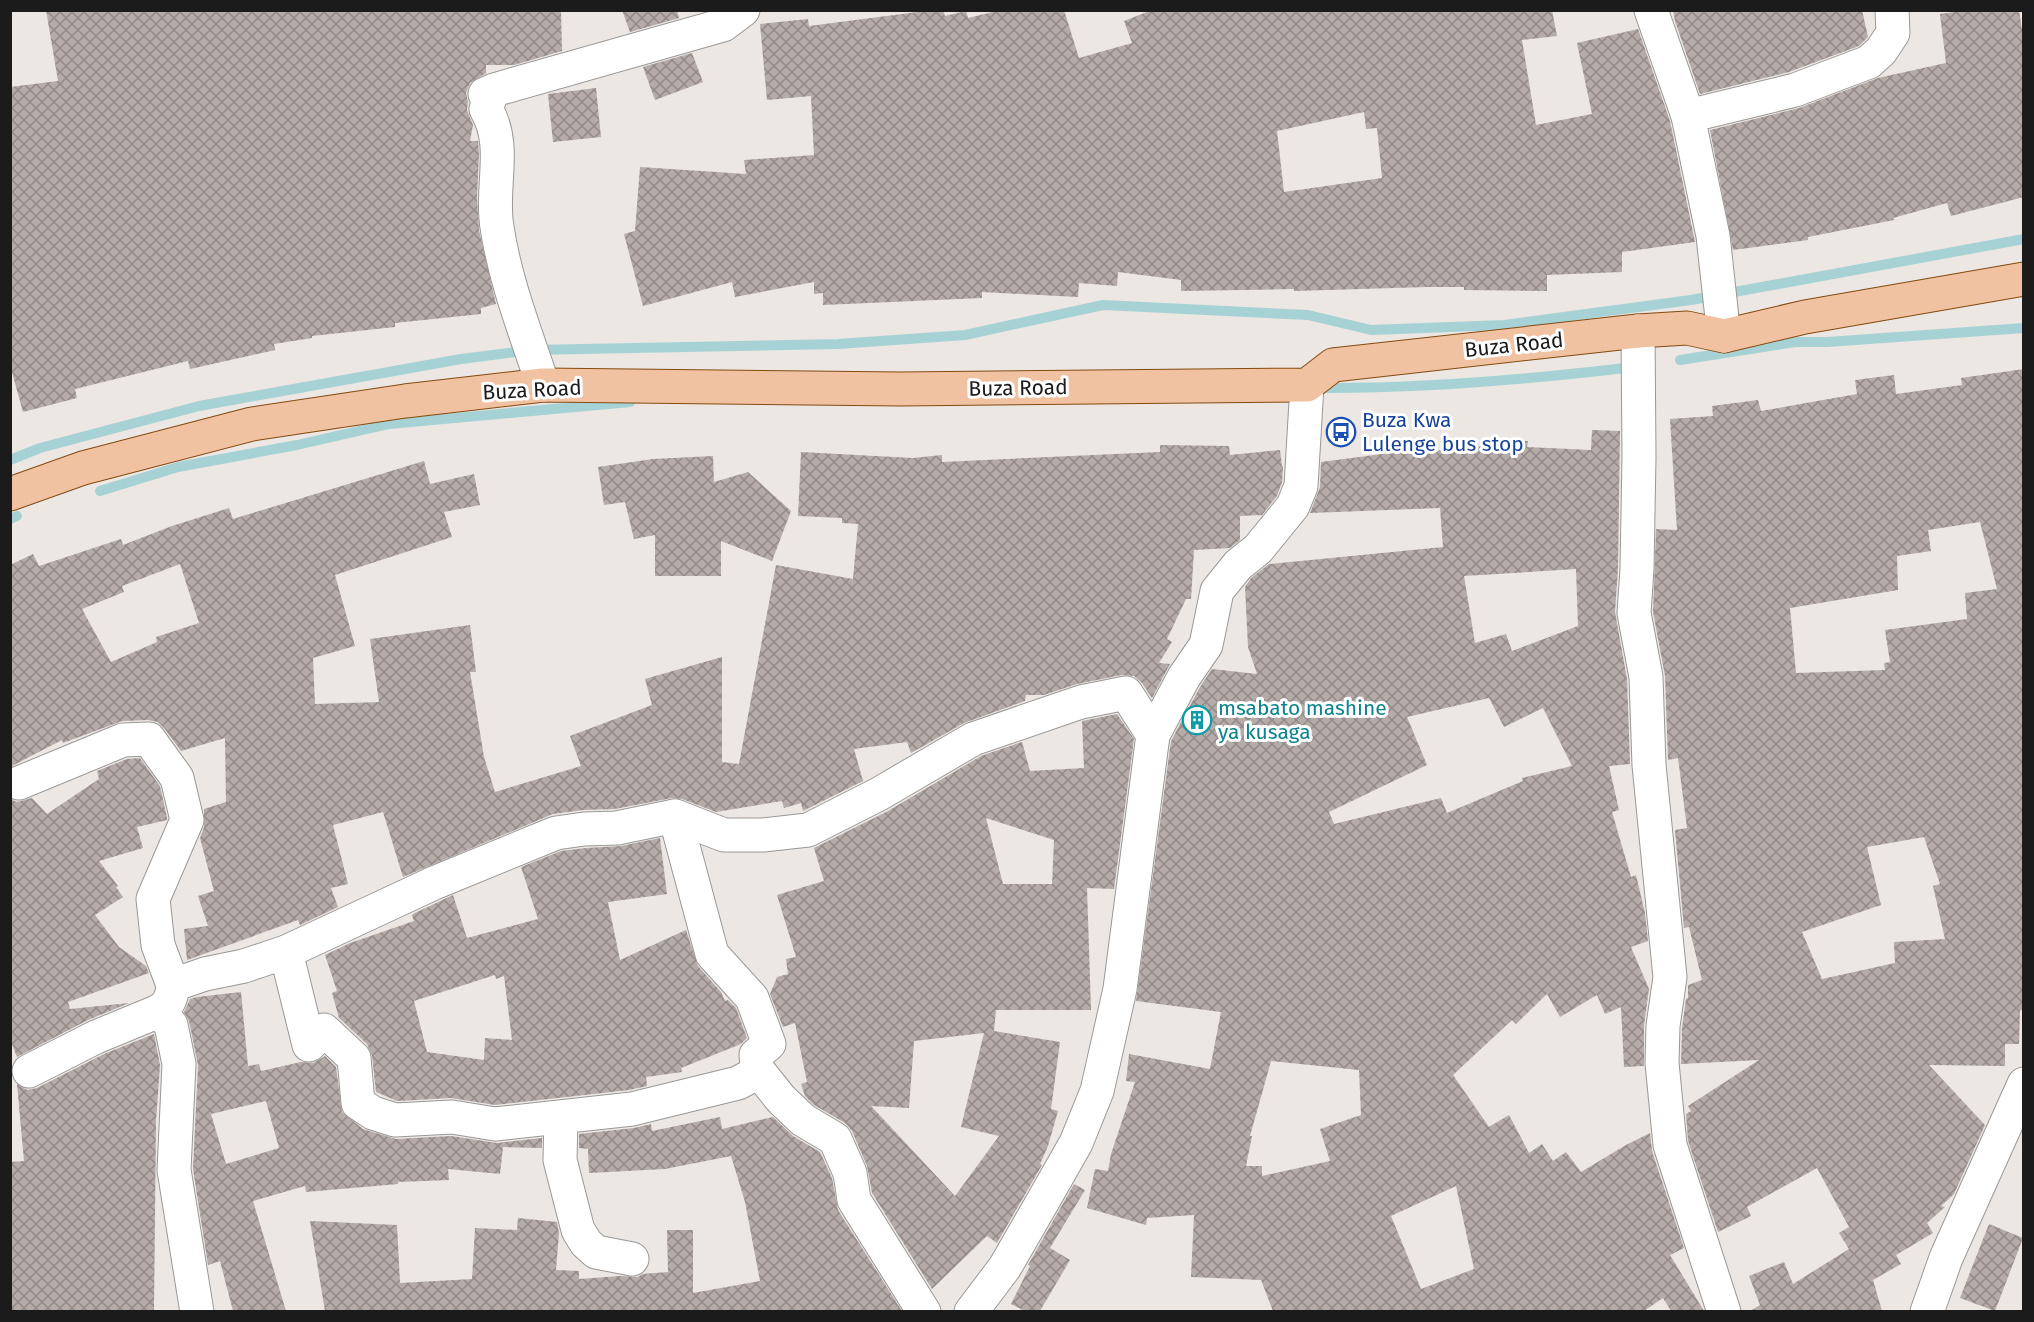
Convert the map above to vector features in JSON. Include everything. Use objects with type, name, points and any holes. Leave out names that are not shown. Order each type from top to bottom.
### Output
[{"type":"main road","name":"Buza Road","points":[[10,494],[83,468],[252,424],[405,401],[543,386],[901,389],[1306,385],[1333,365],[1638,331],[1687,328],[1724,336],[1805,317],[2024,279]]},
{"type":"street","points":[[543,386],[509,281],[496,225],[498,144],[486,109],[489,101],[485,94],[723,25],[742,10]]},
{"type":"street","points":[[1651,10],[1689,116],[1713,236],[1724,336]]},
{"type":"street","points":[[1689,116],[1795,90],[1869,62],[1881,51],[1893,33],[1892,10]]},
{"type":"street","points":[[1638,331],[1639,457],[1634,613],[1646,677],[1649,765],[1670,976],[1663,1026],[1662,1063],[1666,1123],[1670,1145],[1724,1311]]},
{"type":"street","points":[[971,1311],[1005,1267],[1038,1210],[1076,1143],[1097,1091],[1120,989],[1153,735],[1184,677],[1206,645],[1217,591],[1238,565],[1258,549],[1293,506],[1301,486],[1306,385]]},
{"type":"street","points":[[29,1071],[96,1037],[205,974],[244,966],[286,952],[434,884],[556,832],[617,828],[675,816],[724,835],[764,835],[808,830],[879,794],[973,739],[1082,702],[1126,693],[1153,735]]},
{"type":"street","points":[[19,783],[123,740],[149,739],[177,778],[187,820],[153,899],[166,998],[179,1064],[174,1170],[197,1311]]},
{"type":"street","points":[[675,816],[712,954],[752,998],[769,1044],[756,1056],[757,1069],[803,1120],[835,1139],[850,1173],[854,1200],[924,1311]]},
{"type":"street","points":[[286,952],[309,1045],[324,1030],[354,1058],[358,1103],[373,1113],[395,1120],[452,1117],[495,1124],[632,1109],[738,1083],[751,1076],[757,1069]]},
{"type":"street","points":[[1927,1311],[1946,1258],[2024,1084]]},
{"type":"street","points":[[561,1118],[560,1160],[578,1230],[586,1243],[596,1252],[632,1259]]},
{"type":"building","points":[[46,10],[561,10],[562,51],[514,65],[486,65],[486,73],[470,83],[466,93],[467,110],[473,125],[470,141],[478,141],[479,230],[496,304],[481,308],[481,314],[395,323],[395,327],[312,336],[312,338],[274,344],[275,350],[190,369],[188,361],[75,389],[77,398],[23,412],[10,365],[10,87],[58,81]]},
{"type":"building","points":[[622,10],[677,10],[679,18],[630,32]]},
{"type":"building","points":[[933,10],[943,10],[945,16],[966,11],[968,18],[1001,10],[1064,10],[1079,58],[1132,43],[1124,21],[1152,10],[1552,10],[1557,36],[1522,40],[1536,125],[1592,114],[1577,43],[1638,29],[1670,121],[1695,242],[1622,252],[1622,272],[1547,275],[1547,291],[1428,287],[1294,291],[1294,289],[1181,291],[1181,280],[1118,272],[1117,286],[1079,283],[1078,297],[982,292],[982,298],[823,305],[823,293],[814,294],[814,282],[735,297],[732,282],[643,306],[624,234],[635,231],[640,167],[746,174],[744,160],[814,155],[811,96],[767,100],[760,24],[808,19],[809,26]],"holes":[[[1364,112],[1366,129],[1377,128],[1382,178],[1284,192],[1277,131]]]},
{"type":"building","points":[[1673,10],[1862,10],[1868,37],[1859,46],[1789,72],[1700,94]]},
{"type":"building","points":[[1968,10],[2019,10],[2024,44],[2024,197],[1951,216],[1947,203],[1893,218],[1894,220],[1808,237],[1808,240],[1733,250],[1710,130],[1799,108],[1878,78],[1946,63],[1940,14]]},
{"type":"building","points":[[692,53],[703,82],[655,100],[643,67]]},
{"type":"building","points":[[596,88],[601,137],[553,142],[548,94]]},
{"type":"building","points":[[2024,369],[2024,1011],[2020,1010],[2019,1044],[2005,1044],[2005,1066],[1929,1065],[1985,1125],[1954,1194],[1941,1206],[1945,1207],[1927,1223],[1933,1233],[1896,1255],[1901,1264],[1873,1280],[1882,1311],[1750,1311],[1760,1305],[1749,1276],[1784,1262],[1793,1284],[1849,1249],[1839,1233],[1849,1227],[1817,1168],[1747,1207],[1751,1216],[1718,1232],[1688,1141],[1686,1114],[1691,1111],[1688,1106],[1759,1060],[1681,1064],[1682,1028],[1688,985],[1702,980],[1689,927],[1684,928],[1675,830],[1687,828],[1678,758],[1668,760],[1665,676],[1653,612],[1656,529],[1677,530],[1670,419],[1713,416],[1712,406],[1758,400],[1761,411],[1857,394],[1855,380],[1894,375],[1896,394],[1962,385],[1961,378]],"holes":[[[1980,522],[1997,589],[1965,593],[1967,619],[1885,630],[1890,662],[1884,663],[1885,670],[1796,673],[1790,608],[1898,590],[1897,556],[1931,551],[1928,530]],[[1924,837],[1940,884],[1933,886],[1945,939],[1894,942],[1895,963],[1822,979],[1802,932],[1881,905],[1867,847]]]},
{"type":"building","points":[[1592,430],[1620,431],[1615,612],[1627,679],[1630,764],[1609,766],[1619,810],[1612,812],[1631,877],[1636,875],[1645,913],[1648,941],[1631,947],[1649,989],[1644,1025],[1644,1066],[1624,1067],[1621,1007],[1605,1014],[1597,995],[1560,1017],[1547,994],[1516,1024],[1512,1020],[1453,1075],[1489,1127],[1509,1115],[1529,1153],[1542,1144],[1553,1161],[1566,1152],[1581,1172],[1650,1133],[1652,1151],[1684,1248],[1670,1255],[1704,1311],[1671,1311],[1663,1298],[1644,1311],[1273,1311],[1261,1280],[1191,1277],[1194,1215],[1147,1218],[1146,1225],[1087,1208],[1095,1169],[1108,1171],[1111,1154],[1135,1082],[1126,1081],[1129,1054],[1210,1069],[1221,1012],[1136,1001],[1171,741],[1212,669],[1257,674],[1248,647],[1245,587],[1251,578],[1269,564],[1443,547],[1440,508],[1310,513],[1320,487],[1321,462],[1420,449],[1421,452],[1495,445],[1496,440],[1528,441],[1527,447],[1591,450]],"holes":[[[1576,569],[1578,626],[1512,651],[1506,634],[1475,643],[1464,576]],[[1489,698],[1504,727],[1543,708],[1572,766],[1522,778],[1523,781],[1447,813],[1441,798],[1334,824],[1329,812],[1427,765],[1407,717]],[[1271,1061],[1359,1070],[1361,1115],[1320,1129],[1330,1161],[1262,1176],[1262,1166],[1246,1166],[1252,1136],[1250,1136]],[[1456,1186],[1474,1269],[1421,1289],[1391,1216]]]},
{"type":"building","points":[[1160,445],[1229,446],[1230,455],[1280,450],[1283,466],[1282,482],[1277,496],[1262,515],[1240,516],[1240,540],[1230,548],[1194,550],[1191,599],[1186,599],[1167,639],[1172,642],[1159,663],[1170,664],[1152,698],[1134,676],[1122,675],[1077,684],[1044,695],[1026,695],[1025,701],[964,723],[911,753],[907,742],[854,749],[863,781],[803,811],[801,803],[784,808],[782,801],[716,812],[682,799],[672,798],[615,809],[553,814],[403,877],[383,812],[333,825],[348,884],[331,888],[338,907],[300,925],[298,920],[187,960],[184,929],[208,926],[198,896],[214,891],[200,838],[204,827],[204,809],[226,802],[225,738],[181,751],[158,722],[122,721],[63,743],[62,740],[10,767],[10,565],[33,554],[39,566],[121,539],[123,545],[229,508],[233,519],[424,461],[430,484],[474,474],[480,505],[444,512],[452,537],[335,575],[355,646],[313,658],[315,704],[379,702],[370,639],[470,625],[476,672],[470,672],[484,757],[495,792],[581,766],[570,736],[652,705],[645,679],[722,657],[722,762],[739,764],[776,565],[853,579],[858,524],[842,523],[842,518],[798,516],[801,452],[913,458],[942,455],[942,462],[1160,452]],"holes":[[[180,564],[199,623],[156,637],[157,642],[111,662],[82,609],[124,592],[122,586]]]},
{"type":"building","points":[[713,456],[714,482],[748,472],[791,511],[772,561],[721,541],[721,576],[655,576],[655,535],[634,539],[625,502],[604,505],[598,467],[653,459]]},
{"type":"building","points":[[1117,714],[1134,739],[1114,889],[1087,888],[1091,1010],[996,1010],[994,1031],[1060,1042],[1051,1109],[1058,1111],[1040,1164],[1042,1165],[997,1243],[987,1236],[932,1289],[872,1193],[867,1166],[852,1131],[845,1123],[814,1105],[805,1096],[801,1084],[807,1082],[795,1023],[783,1027],[770,994],[777,977],[788,974],[786,959],[796,957],[777,895],[824,881],[814,848],[888,811],[981,756],[1022,742],[1030,771],[1084,768],[1082,721]],"holes":[[[986,818],[1054,840],[1052,884],[1003,884]],[[984,1033],[961,1127],[999,1136],[955,1196],[871,1106],[909,1108],[914,1041]]]},
{"type":"building","points":[[140,758],[160,786],[167,820],[137,827],[143,848],[99,861],[118,886],[116,887],[123,897],[95,915],[119,947],[146,966],[149,973],[68,1002],[70,1009],[129,1003],[88,1020],[17,1057],[10,1039],[10,799],[17,802],[32,798],[47,814],[99,779],[97,771],[127,759]]},
{"type":"building","points":[[660,838],[667,894],[608,902],[620,960],[686,930],[698,966],[721,992],[725,1001],[728,1000],[736,1008],[747,1038],[741,1044],[681,1068],[682,1072],[646,1077],[647,1086],[629,1090],[495,1105],[451,1098],[397,1101],[376,1092],[372,1056],[367,1044],[339,1018],[332,993],[337,991],[325,955],[350,943],[414,921],[412,915],[415,913],[453,895],[467,938],[538,919],[521,867],[561,851],[621,846]],"holes":[[[495,975],[496,979],[504,976],[512,1040],[485,1038],[484,1060],[427,1052],[414,1001]]]},
{"type":"building","points":[[241,992],[248,1066],[259,1064],[261,1071],[301,1062],[313,1063],[325,1056],[336,1067],[342,1112],[363,1129],[396,1139],[451,1136],[497,1143],[542,1138],[542,1148],[503,1147],[500,1174],[448,1169],[449,1180],[398,1182],[398,1184],[306,1192],[305,1186],[253,1201],[286,1311],[233,1311],[220,1261],[208,1265],[193,1169],[198,1065],[189,1021],[184,1012],[190,999]],"holes":[[[266,1101],[279,1148],[226,1164],[211,1114]]]},
{"type":"building","points":[[154,1034],[160,1065],[156,1121],[154,1311],[10,1311],[10,1162],[24,1161],[17,1084],[27,1090],[37,1088],[104,1054]]},
{"type":"building","points":[[720,1117],[722,1129],[773,1117],[793,1136],[820,1152],[832,1178],[838,1210],[902,1311],[325,1311],[310,1221],[397,1225],[400,1283],[472,1279],[475,1228],[517,1230],[518,1218],[557,1222],[559,1233],[556,1270],[579,1271],[579,1279],[638,1277],[642,1274],[668,1272],[667,1230],[693,1230],[693,1293],[760,1281],[745,1202],[731,1156],[665,1169],[589,1173],[588,1149],[579,1148],[579,1134],[651,1124],[652,1131]]},
{"type":"building","points":[[1074,1184],[1085,1190],[1050,1248],[1070,1260],[1040,1311],[1025,1311],[1011,1304],[1030,1266],[1028,1265]]},
{"type":"building","points":[[1989,1224],[2023,1238],[1995,1311],[1960,1298]]},
{"type":"waterway","points":[[10,460],[40,448],[199,406],[461,359],[531,350],[838,344],[965,335],[1103,305],[1308,315],[1371,330],[1504,325],[1691,300],[2024,239]]},
{"type":"waterway","points":[[1680,360],[1795,342],[1827,342],[2024,328]]},
{"type":"waterway","points":[[1318,388],[1472,383],[1625,368]]},
{"type":"waterway","points":[[100,491],[178,467],[297,445],[389,424],[630,402]]},
{"type":"waterway","points":[[10,519],[17,516]]},
{"type":"place","name":"Buza Kwa Lulenge bus stop","points":[[1341,432]]},
{"type":"place","name":"msabato mashine ya kusaga","points":[[1197,720]]}]
